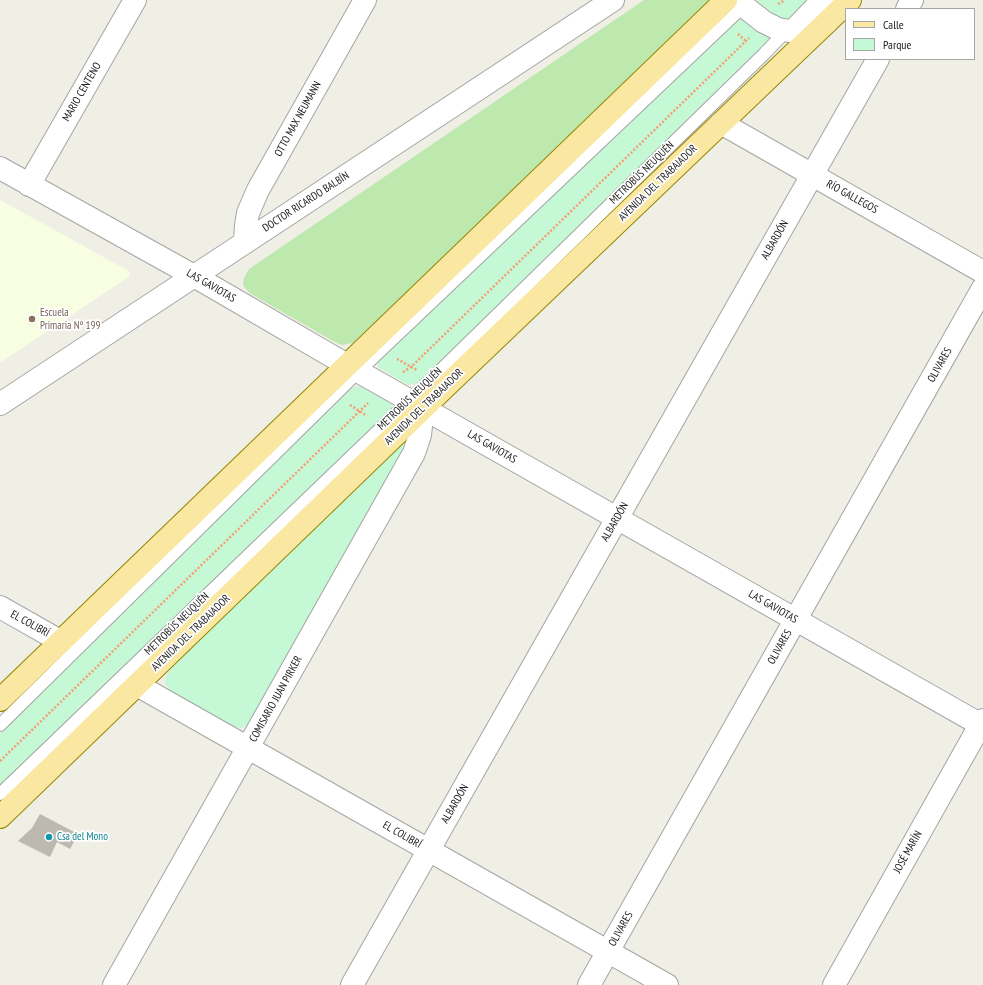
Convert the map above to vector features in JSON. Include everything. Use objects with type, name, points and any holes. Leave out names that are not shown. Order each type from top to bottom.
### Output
[{"type":"main road","name":"AVENIDA DEL TRABAJADOR","points":[[0,817],[137,685],[417,404],[721,123],[850,0]]},
{"type":"main road","points":[[0,700],[60,641],[353,368],[739,2]]},
{"type":"street","name":"MARIO CENTENO","points":[[29,185],[135,0]]},
{"type":"street","name":"OTTO MAX NEUMANN","points":[[245,242],[248,214],[258,190],[365,0]]},
{"type":"street","name":"DOCTOR RICARDO BALBÍN","points":[[0,404],[613,0]]},
{"type":"street","points":[[822,0],[814,9],[805,26],[832,0]]},
{"type":"street","points":[[739,2],[771,26],[786,31],[804,32],[826,24]]},
{"type":"street","name":"ALBARDÓN","points":[[352,985],[877,60]]},
{"type":"street","name":"RÍO GALLEGOS","points":[[721,123],[983,272]]},
{"type":"street","name":"LAS GAVIOTAS","points":[[0,168],[194,276],[796,620],[982,723]]},
{"type":"street","name":"OLIVARES","points":[[589,985],[983,288]]},
{"type":"street","name":"COMISARIO JUAN PIRKER","points":[[114,985],[414,453],[420,435],[417,404]]},
{"type":"street","name":"EL COLIBRÍ","points":[[0,607],[60,641]]},
{"type":"street","name":"EL COLIBRÍ","points":[[137,685],[667,985]]},
{"type":"street","name":"JOSÉ MARÍN","points":[[834,985],[982,723]]},
{"type":"lane","name":"METROBÚS NEUQUÉN","points":[[0,794],[417,404],[816,0]]},
{"type":"lane","points":[[0,725],[353,368]]},
{"type":"path","points":[[735,31],[751,44]]},
{"type":"path","points":[[400,374],[411,367],[751,37]]},
{"type":"path","points":[[391,356],[421,372]]},
{"type":"path","points":[[0,761],[371,400]]},
{"type":"path","points":[[345,401],[373,420]]},
{"type":"shaded area","name":"Escuela Primaria Nº 199","points":[[0,200],[129,271],[130,276],[0,363]]},
{"type":"green space","points":[[644,0],[712,0],[711,3],[353,343],[342,345],[333,341],[251,294],[244,287],[244,278],[249,269]]},
{"type":"green space","points":[[758,0],[809,0],[787,22],[783,23],[757,3]]},
{"type":"green space","points":[[744,19],[768,35],[769,41],[761,51],[418,383],[408,385],[378,367],[377,361],[737,20]]},
{"type":"green space","points":[[358,386],[391,403],[394,408],[0,787],[0,734],[347,390]]},
{"type":"green space","points":[[400,443],[405,446],[406,449],[252,722],[241,728],[231,726],[170,691],[165,683],[171,667]]},
{"type":"building","name":"Csa del Mono","points":[[40,814],[78,834],[70,849],[57,842],[50,857],[18,841],[32,828]]},
{"type":"place","name":"Escuela Primaria Nº 199","points":[[32,319]]},
{"type":"place","name":"Csa del Mono","points":[[49,837]]}]
